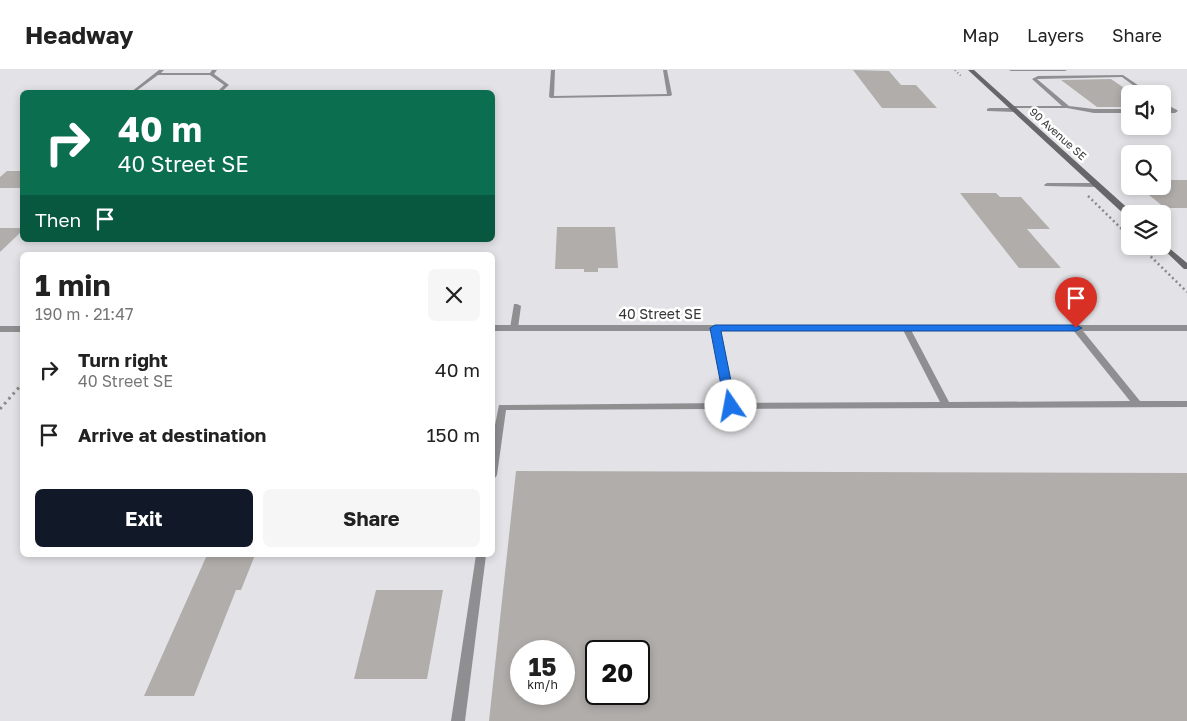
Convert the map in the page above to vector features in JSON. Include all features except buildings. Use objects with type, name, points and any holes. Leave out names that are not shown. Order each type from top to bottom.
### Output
[{"type":"street","name":"90 Avenue SE","points":[[971,70],[1121,207]]},
{"type":"street","points":[[1171,252],[1187,266]]},
{"type":"street","name":"40 Street SE","points":[[495,328],[1187,328]]},
{"type":"street","points":[[0,329],[20,329]]},
{"type":"lane","points":[[211,74],[215,70]]},
{"type":"lane","points":[[553,70],[551,97],[670,95],[665,70]]},
{"type":"lane","points":[[1011,70],[1065,70]]},
{"type":"lane","points":[[137,90],[160,72],[211,74],[227,85],[221,90]]},
{"type":"lane","points":[[1067,106],[1034,79],[1040,77],[1123,76],[1136,85]]},
{"type":"lane","points":[[989,110],[1067,106],[1094,111],[1121,111]]},
{"type":"lane","points":[[1047,185],[1097,185]]},
{"type":"lane","points":[[514,328],[517,306]]},
{"type":"lane","points":[[715,328],[731,406]]},
{"type":"lane","points":[[906,328],[946,405]]},
{"type":"lane","points":[[1076,328],[1137,404]]},
{"type":"lane","points":[[495,455],[502,407],[1187,404]]},
{"type":"lane","points":[[458,721],[481,557]]},
{"type":"path","points":[[1149,255],[1187,292]]},
{"type":"path","points":[[0,409],[20,386]]},
{"type":"route","points":[[731,406],[715,328],[1076,328]]}]
